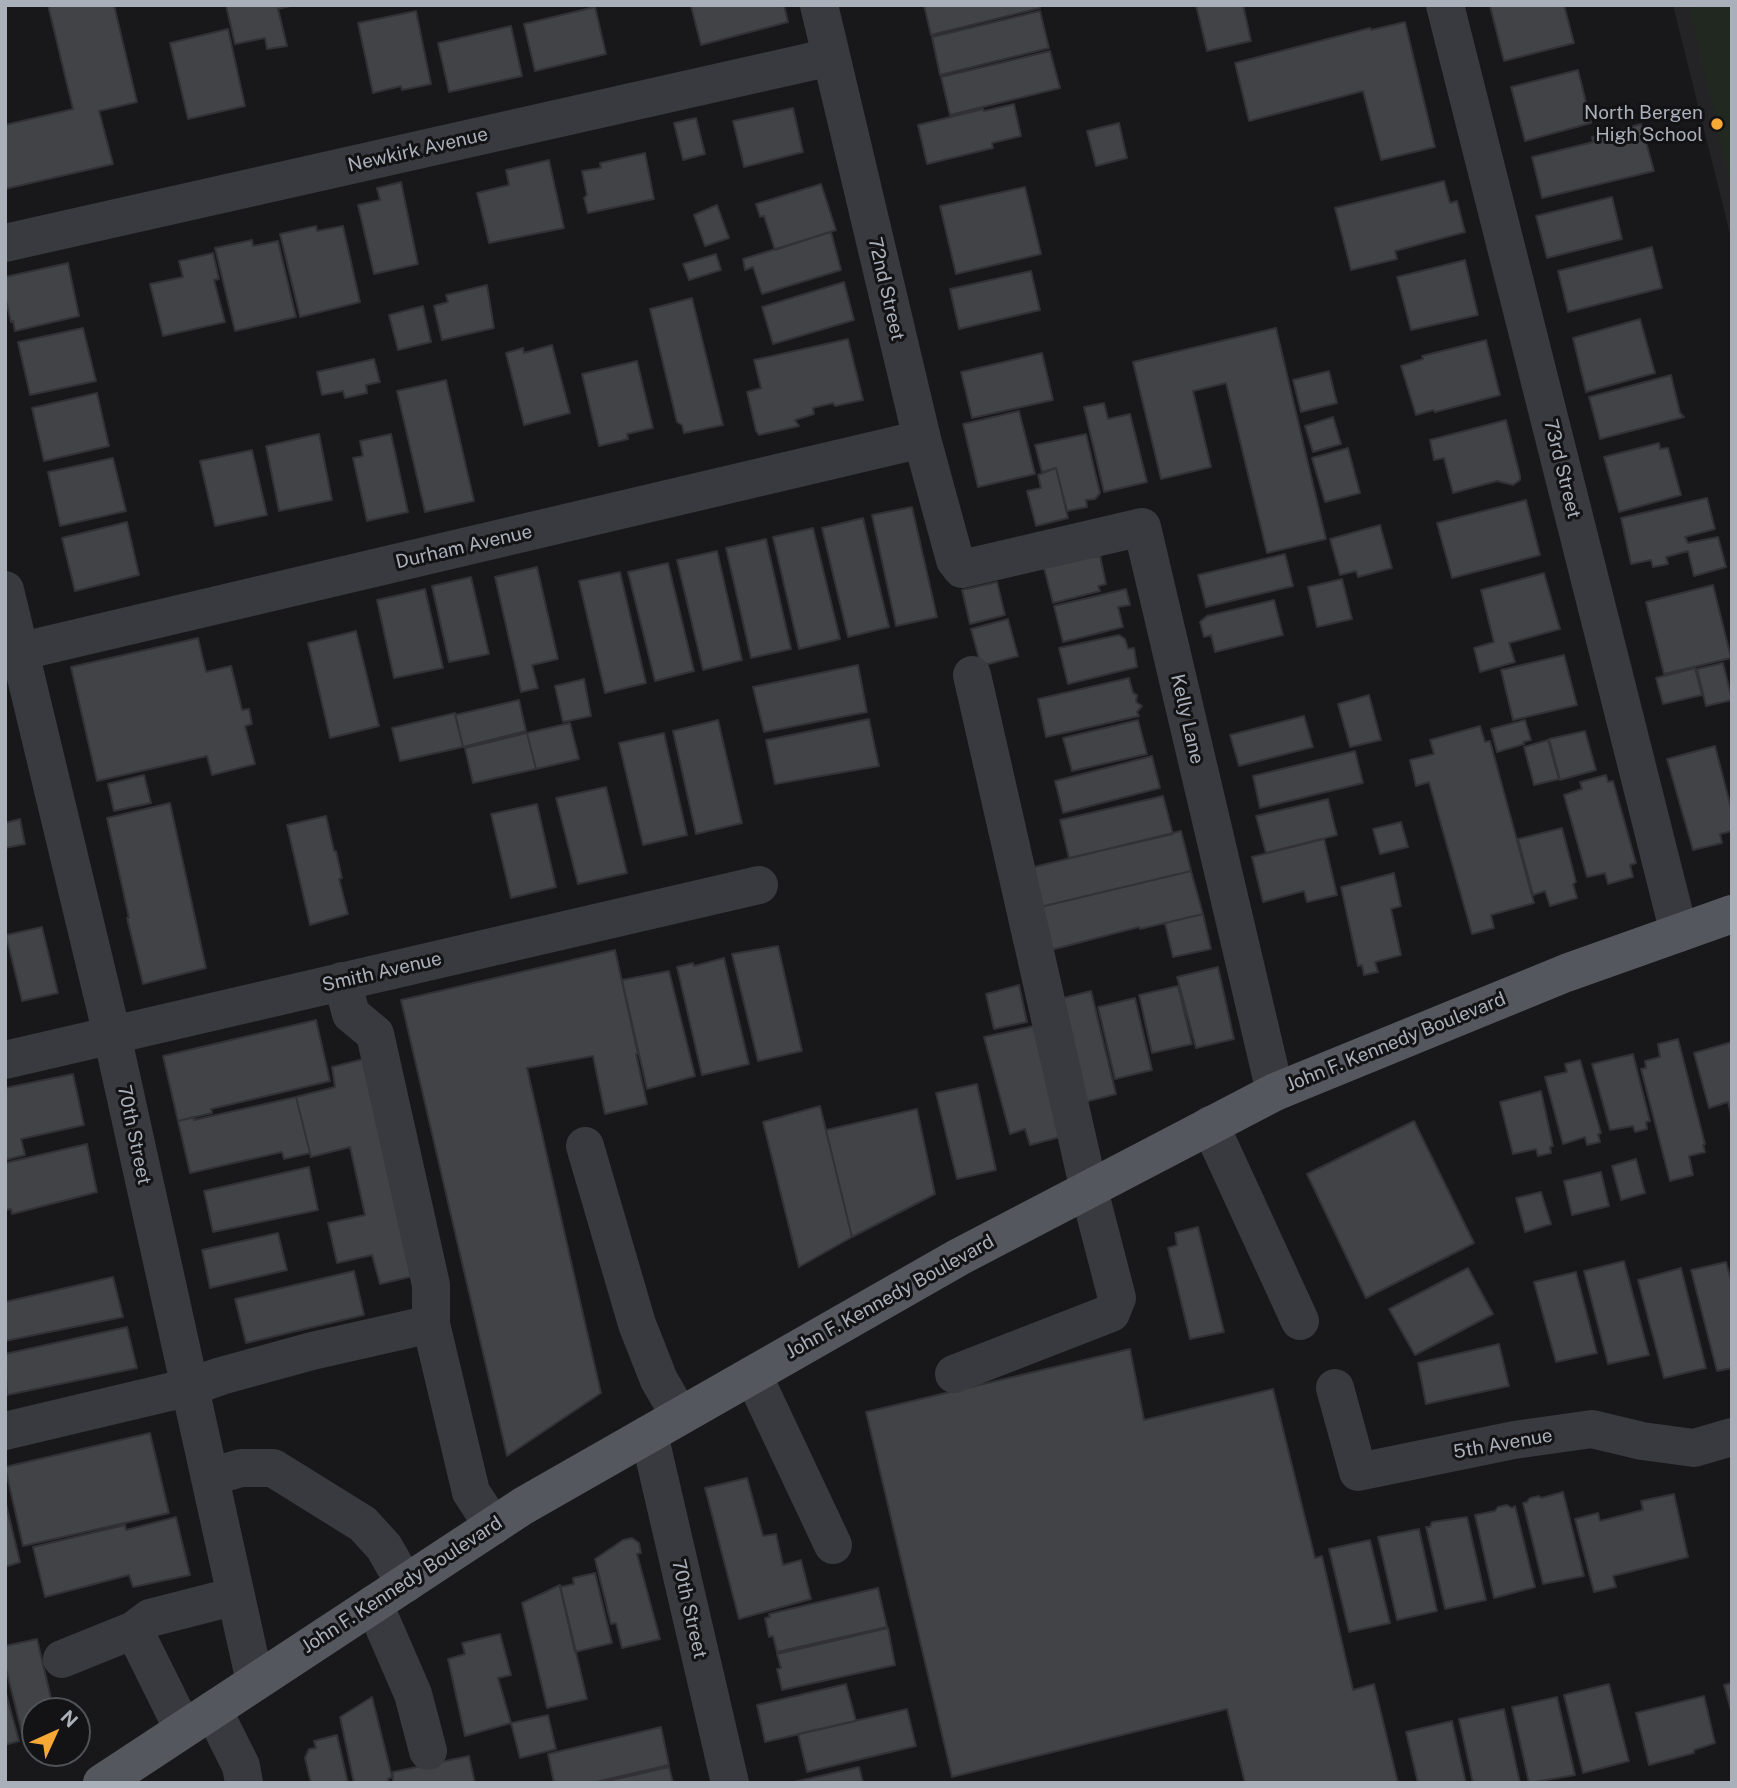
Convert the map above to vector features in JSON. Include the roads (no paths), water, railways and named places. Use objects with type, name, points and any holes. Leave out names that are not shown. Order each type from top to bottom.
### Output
[{"type":"main road","name":"John F. Kennedy Boulevard","points":[[102,1783],[493,1525],[959,1256],[1275,1092],[1566,973],[1732,914]]},
{"type":"street","name":"72nd Street","points":[[819,5],[922,439],[955,560],[962,569]]},
{"type":"street","name":"73rd Street","points":[[1445,5],[1679,933]]},
{"type":"street","name":"Newkirk Avenue","points":[[5,243],[831,58]]},
{"type":"street","name":"Durham Avenue","points":[[12,653],[922,439]]},
{"type":"street","name":"Kelly Lane","points":[[962,569],[1142,527],[1275,1092]]},
{"type":"street","name":"70th Street","points":[[5,590],[12,653],[112,1035],[255,1682]]},
{"type":"street","points":[[954,1374],[1111,1313],[1117,1298],[972,675]]},
{"type":"street","name":"Smith Avenue","points":[[5,1060],[760,885]]},
{"type":"street","points":[[342,981],[351,1014],[375,1034],[430,1285],[431,1324],[471,1492],[493,1525]]},
{"type":"street","points":[[1210,1125],[1300,1321]]},
{"type":"street","name":"70th Street","points":[[585,1146],[637,1324],[659,1380],[664,1425],[730,1783]]},
{"type":"street","points":[[5,1431],[190,1387],[312,1351],[431,1324]]},
{"type":"street","points":[[753,1375],[833,1545]]},
{"type":"street","name":"5th Avenue","points":[[1335,1388],[1358,1472],[1514,1440],[1592,1429],[1642,1441],[1694,1448],[1732,1437]]},
{"type":"street","points":[[210,1477],[241,1468],[273,1468],[363,1524],[384,1548],[389,1594],[428,1751]]},
{"type":"street","points":[[62,1659],[134,1630],[150,1618],[236,1597]]},
{"type":"street","points":[[134,1630],[198,1719],[241,1766],[244,1783]]},
{"type":"place","name":"North Bergen High School","points":[[1717,124]]}]
